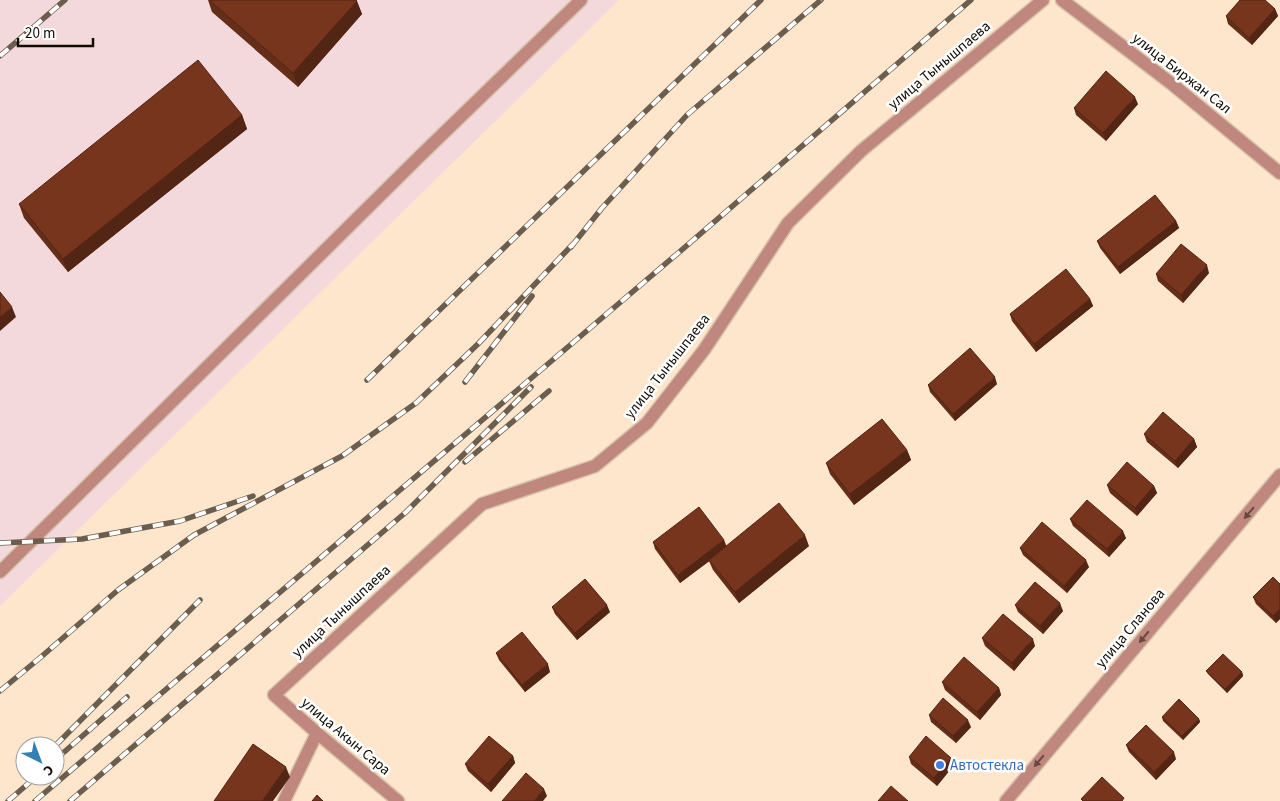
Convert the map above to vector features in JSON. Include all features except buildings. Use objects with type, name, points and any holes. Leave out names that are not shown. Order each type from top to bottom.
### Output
[{"type":"street","points":[[0,572],[420,156],[581,0]]},
{"type":"street","name":"улица Тынышпаева","points":[[274,695],[482,504],[596,466],[646,422],[704,350],[788,223],[861,151],[1043,0]]},
{"type":"street","name":"улица Биржан Сал","points":[[1062,0],[1172,84],[1280,173]]},
{"type":"street","name":"улица Сланова","points":[[1006,801],[1280,475]]},
{"type":"street","name":"улица Акын Сара","points":[[274,695],[398,801]]},
{"type":"street","points":[[284,801],[317,733]]},
{"type":"shaded area","points":[[0,0],[619,0],[0,606]]},
{"type":"railway","points":[[0,56],[65,0]]},
{"type":"railway","points":[[367,380],[761,0]]},
{"type":"railway","points":[[571,247],[602,208],[687,115],[821,0]]},
{"type":"railway","points":[[35,801],[677,254],[971,0]]},
{"type":"railway","points":[[0,691],[118,590],[194,535],[342,456],[416,403],[478,344],[574,243]]},
{"type":"railway","points":[[465,382],[532,296]]},
{"type":"railway","points":[[70,801],[406,512],[531,387]]},
{"type":"railway","points":[[465,462],[549,391]]},
{"type":"railway","points":[[0,543],[82,539],[180,521],[253,496]]},
{"type":"railway","points":[[65,736],[200,600]]},
{"type":"railway","points":[[65,751],[127,697]]},
{"type":"railway","points":[[8,801],[25,786]]},
{"type":"place","name":"Автостекла","points":[[940,765]]}]
